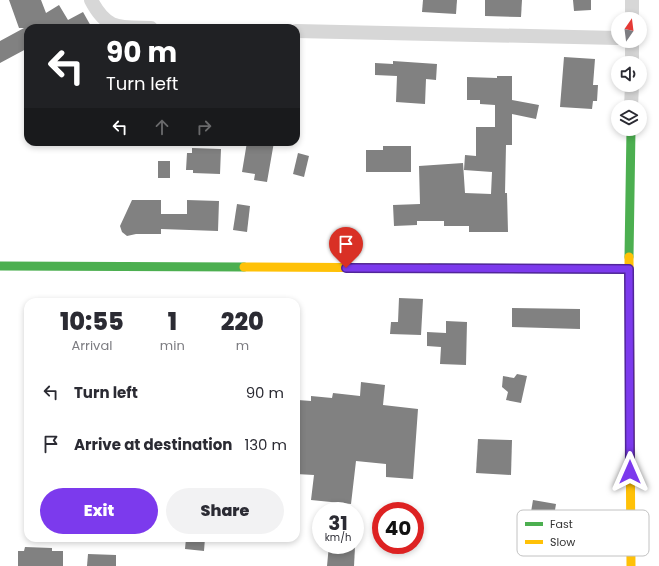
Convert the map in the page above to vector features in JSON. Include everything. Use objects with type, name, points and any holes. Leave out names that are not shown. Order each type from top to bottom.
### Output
[{"type":"street","points":[[91,0],[105,21],[112,24]]},
{"type":"street","points":[[632,0],[632,12]]},
{"type":"street","points":[[300,31],[611,38]]},
{"type":"street","points":[[631,136],[629,269],[631,510]]},
{"type":"street","points":[[0,266],[629,269]]},
{"type":"street","points":[[631,556],[631,566]]},
{"type":"building","points":[[9,0],[41,0],[46,13],[59,5],[68,20],[83,12],[90,24],[24,24],[24,28],[19,28]]},
{"type":"building","points":[[423,0],[457,0],[456,14],[422,12]]},
{"type":"building","points":[[485,0],[522,0],[521,17],[485,16]]},
{"type":"building","points":[[573,0],[591,0],[591,10],[574,11]]},
{"type":"building","points":[[24,28],[24,50],[0,63],[0,41]]},
{"type":"building","points":[[564,57],[595,59],[593,85],[598,85],[597,101],[593,101],[592,109],[560,107]]},
{"type":"building","points":[[393,61],[437,64],[436,80],[426,79],[425,104],[396,102],[397,76],[375,75],[375,63],[393,64]]},
{"type":"building","points":[[497,76],[512,76],[512,100],[539,105],[536,119],[512,114],[512,145],[506,145],[505,193],[507,193],[508,232],[469,232],[469,226],[444,226],[444,221],[417,221],[417,225],[394,226],[393,205],[420,204],[419,166],[463,163],[465,193],[491,194],[492,172],[464,170],[465,155],[476,156],[476,127],[495,127],[495,105],[480,104],[480,100],[467,100],[467,77],[497,78]]},
{"type":"building","points":[[246,146],[273,146],[267,182],[254,180],[255,174],[242,172]]},
{"type":"building","points":[[383,146],[411,146],[411,172],[366,172],[366,150],[383,150]]},
{"type":"building","points":[[192,148],[221,149],[220,174],[193,173],[193,170],[186,170],[187,153],[192,153]]},
{"type":"building","points":[[298,153],[309,156],[304,177],[293,174]]},
{"type":"building","points":[[158,161],[170,161],[170,178],[158,178]]},
{"type":"building","points":[[132,200],[161,200],[161,214],[187,214],[187,200],[219,201],[218,231],[161,229],[161,234],[136,234],[127,236],[122,232],[120,226]]},
{"type":"building","points":[[237,204],[250,206],[247,232],[233,230]]},
{"type":"building","points":[[399,298],[423,299],[421,335],[390,334],[391,322],[398,322]]},
{"type":"building","points":[[512,308],[580,309],[580,329],[512,327]]},
{"type":"building","points":[[446,321],[467,322],[466,365],[440,364],[441,347],[427,346],[427,332],[446,333]]},
{"type":"building","points":[[517,374],[527,376],[521,403],[506,400],[508,392],[502,387],[503,376],[514,378]]},
{"type":"building","points":[[361,382],[385,385],[383,405],[418,409],[413,479],[386,477],[386,464],[356,461],[351,502],[311,500],[314,475],[300,474],[300,400],[311,401],[311,396],[332,398],[333,393],[360,396]]},
{"type":"building","points":[[478,439],[512,440],[511,475],[476,473]]},
{"type":"building","points":[[533,500],[556,504],[555,510],[531,510]]},
{"type":"building","points":[[186,542],[205,542],[204,551],[185,549]]},
{"type":"building","points":[[25,547],[52,548],[52,551],[63,551],[63,566],[18,566],[18,551],[24,551]]},
{"type":"building","points":[[88,554],[116,555],[116,566],[87,566]]},
{"type":"building","points":[[328,554],[355,554],[354,566],[327,566]]},
{"type":"traffic: fast","points":[[629,257],[631,136]]},
{"type":"traffic: fast","points":[[0,266],[244,267]]},
{"type":"traffic: fast","points":[[430,268],[629,269]]},
{"type":"traffic: slow","points":[[629,257],[631,510]]},
{"type":"traffic: slow","points":[[244,267],[430,268]]},
{"type":"traffic: slow","points":[[631,556],[631,566]]},
{"type":"route","points":[[346,268],[629,269],[630,472]]}]
